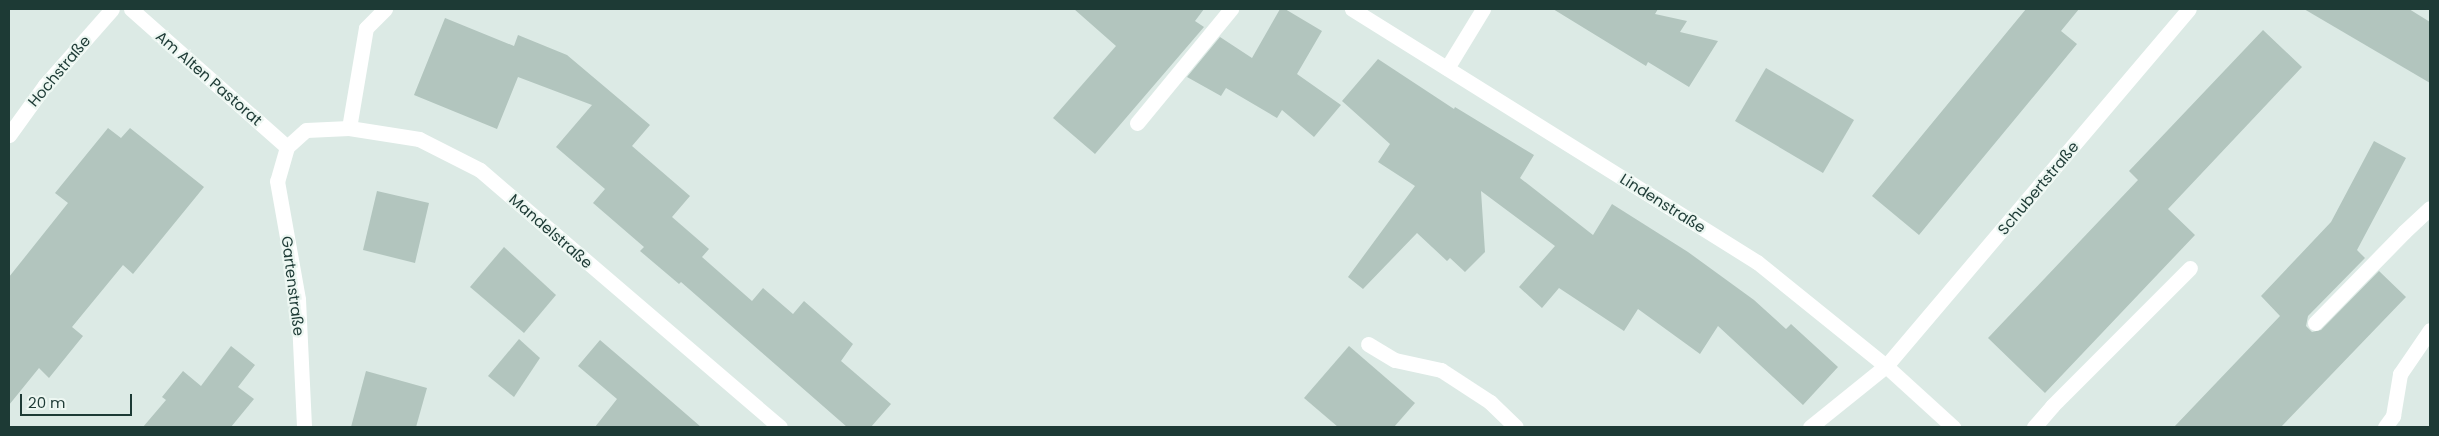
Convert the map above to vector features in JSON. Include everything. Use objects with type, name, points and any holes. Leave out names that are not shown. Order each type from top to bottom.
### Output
[{"type":"street","name":"Hochstraße","points":[[9,135],[45,85],[112,9]]},
{"type":"street","name":"Am Alten Pastorat","points":[[131,9],[287,147]]},
{"type":"street","points":[[349,128],[366,28],[385,9]]},
{"type":"street","points":[[1137,123],[1231,9]]},
{"type":"street","name":"Lindenstraße","points":[[1352,9],[1757,262],[1886,366],[1953,427]]},
{"type":"street","points":[[1447,68],[1483,9]]},
{"type":"street","name":"Schubertstraße","points":[[1810,427],[1886,366],[2189,9]]},
{"type":"street","name":"Mandelstraße","points":[[287,147],[306,130],[349,128],[419,138],[480,170],[780,427]]},
{"type":"street","name":"Gartenstraße","points":[[287,147],[277,181],[298,298],[304,427]]},
{"type":"street","points":[[2315,323],[2430,208]]},
{"type":"street","points":[[2034,427],[2052,406],[2190,268]]},
{"type":"street","points":[[2385,427],[2393,416],[2400,374],[2430,330]]},
{"type":"street","points":[[1368,344],[1395,360],[1441,370],[1490,402],[1516,427]]},
{"type":"building","points":[[1074,9],[1204,9],[1195,21],[1204,27],[1095,154],[1053,118],[1116,46]]},
{"type":"building","points":[[1280,9],[1285,9],[1322,31],[1297,74],[1341,105],[1314,137],[1282,110],[1277,118],[1226,88],[1221,96],[1187,77],[1220,37],[1252,58]]},
{"type":"building","points":[[1553,9],[1658,9],[1655,14],[1687,21],[1680,32],[1718,41],[1689,87],[1648,62],[1646,66]]},
{"type":"building","points":[[2026,9],[2079,9],[2061,31],[2077,44],[1919,235],[1872,196]]},
{"type":"building","points":[[2304,9],[2409,9],[2430,22],[2430,83]]},
{"type":"building","points":[[445,18],[514,46],[518,35],[567,55],[650,125],[632,146],[690,196],[672,217],[709,249],[702,257],[752,301],[763,288],[793,314],[804,301],[853,344],[841,361],[891,404],[871,427],[847,427],[681,282],[679,284],[640,251],[644,247],[593,203],[605,189],[556,147],[592,105],[518,77],[497,129],[414,95]]},
{"type":"building","points":[[2263,30],[2302,67],[2168,209],[2195,235],[2045,393],[1988,338],[2138,180],[2129,171]]},
{"type":"building","points":[[1378,59],[1454,109],[1455,107],[1534,155],[1520,178],[1593,235],[1612,204],[1688,252],[1754,300],[1786,329],[1791,324],[1838,367],[1803,405],[1718,326],[1700,354],[1638,309],[1624,331],[1559,288],[1542,308],[1519,287],[1555,246],[1481,191],[1485,252],[1465,272],[1450,258],[1447,261],[1417,233],[1363,289],[1348,277],[1415,186],[1378,162],[1390,144],[1342,101]]},
{"type":"building","points":[[1766,68],[1854,120],[1823,173],[1735,121]]},
{"type":"building","points":[[108,128],[121,138],[130,128],[204,187],[133,274],[123,265],[72,327],[83,336],[49,378],[39,368],[9,405],[9,277],[68,203],[55,193]]},
{"type":"building","points":[[2374,141],[2406,158],[2357,250],[2365,258],[2308,316],[2306,326],[2312,332],[2321,330],[2379,271],[2406,297],[2281,427],[2174,427],[2280,316],[2261,296],[2331,222]]},
{"type":"building","points":[[377,191],[429,203],[415,263],[363,250]]},
{"type":"building","points":[[504,247],[556,295],[524,333],[470,287]]},
{"type":"building","points":[[519,339],[540,358],[514,397],[488,376]]},
{"type":"building","points":[[600,340],[701,427],[595,427],[617,399],[578,366]]},
{"type":"building","points":[[231,346],[255,365],[238,387],[254,399],[231,427],[143,427],[166,400],[162,397],[183,371],[201,386]]},
{"type":"building","points":[[1349,346],[1415,403],[1394,427],[1338,427],[1304,398]]},
{"type":"building","points":[[366,371],[427,388],[416,427],[351,427]]}]
